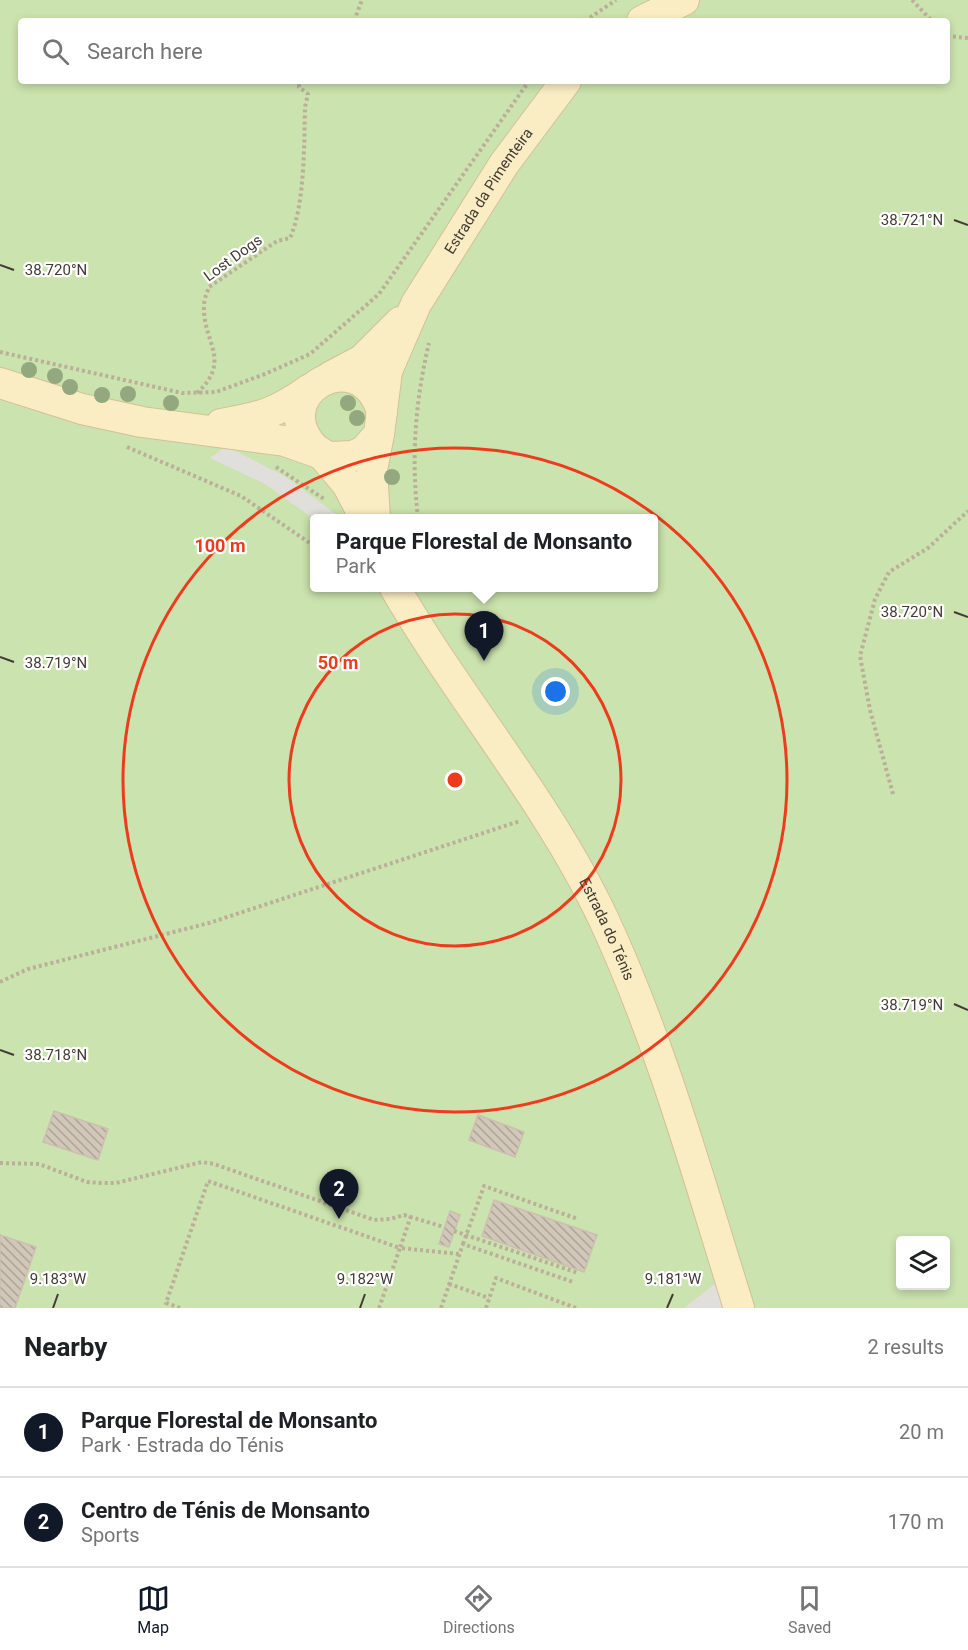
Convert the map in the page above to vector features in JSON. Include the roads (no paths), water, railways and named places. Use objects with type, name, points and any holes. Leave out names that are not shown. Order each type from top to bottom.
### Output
[{"type":"main road","points":[[648,18],[684,0]]},
{"type":"main road","name":"Estrada da Pimenteira","points":[[0,383],[112,417],[285,441],[330,457],[354,456],[373,444],[381,422],[387,371],[416,304],[504,164],[564,84]]},
{"type":"main road","name":"Estrada da Pimenteira","points":[[198,428],[263,416],[283,408],[320,383],[362,360],[416,304]]},
{"type":"main road","points":[[362,514],[347,484],[302,432],[300,421],[304,399],[320,383],[354,378],[373,390],[381,422],[372,470],[375,514]]},
{"type":"main road","name":"Estrada do Ténis","points":[[397,592],[426,640],[543,815],[602,917],[646,1021],[739,1308]]},
{"type":"place","name":"Parque Florestal de Monsanto","points":[[484,661]]},
{"type":"place","name":"Centro de Ténis de Monsanto","points":[[339,1219]]}]
